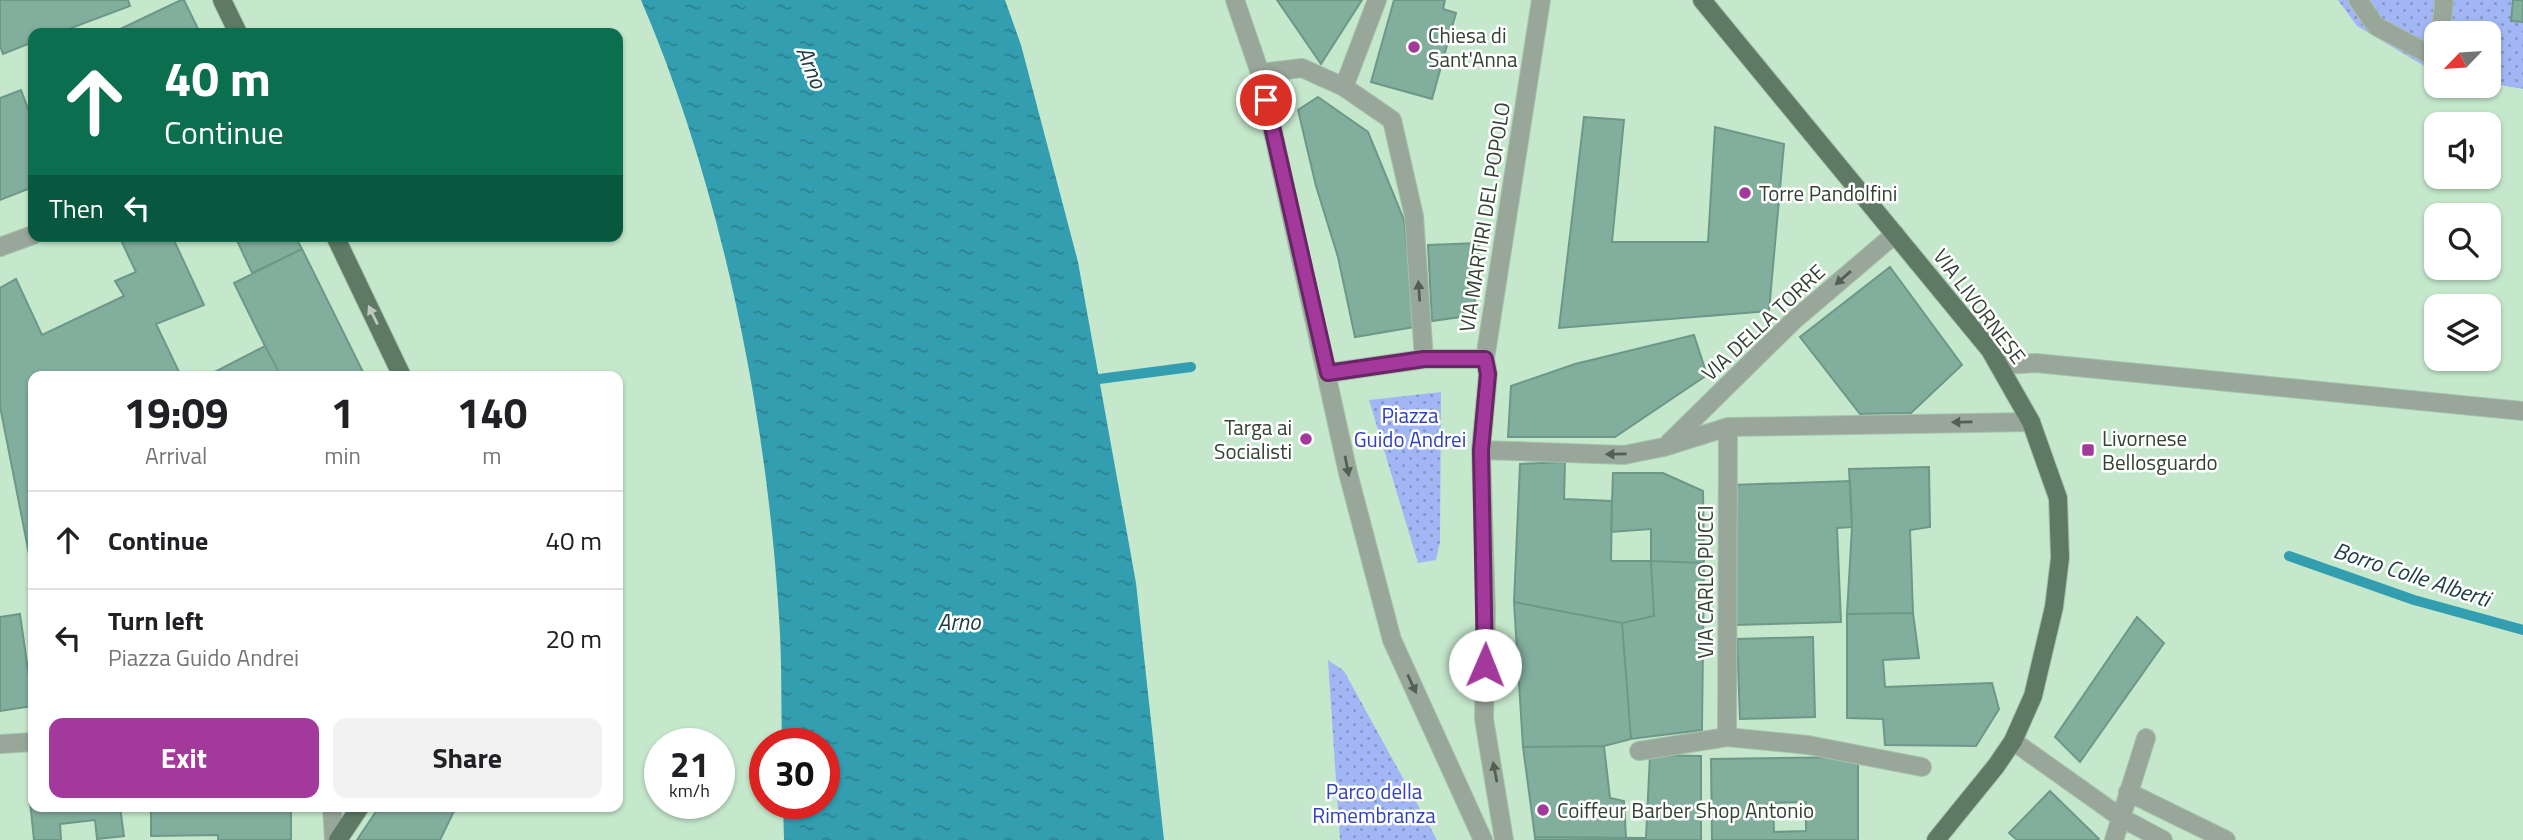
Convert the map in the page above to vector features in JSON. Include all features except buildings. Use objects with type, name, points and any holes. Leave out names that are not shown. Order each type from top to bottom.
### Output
[{"type":"main road","points":[[222,0],[236,28]]},
{"type":"main road","name":"VIA LIVORNESE","points":[[1702,0],[2001,365],[2031,422],[2058,498],[2060,558],[2054,607],[2033,696],[2013,741],[1936,840]]},
{"type":"main road","points":[[338,242],[400,371]]},
{"type":"main road","points":[[336,840],[356,812]]},
{"type":"street","points":[[1236,0],[1260,73],[1348,472],[1392,640],[1483,840]]},
{"type":"street","points":[[1344,87],[1377,0]]},
{"type":"street","name":"VIA MARTIRI DEL POPOLO","points":[[1504,840],[1484,719],[1486,611],[1481,450],[1488,374],[1485,359],[1541,0]]},
{"type":"street","points":[[2358,0],[2376,26],[2424,52]]},
{"type":"street","points":[[2442,21],[2444,0]]},
{"type":"street","points":[[1260,73],[1302,68],[1344,87],[1392,120],[1414,216],[1424,359]]},
{"type":"street","name":"VIA DELLA TORRE","points":[[1664,447],[1793,322],[1895,234]]},
{"type":"street","points":[[0,247],[28,237]]},
{"type":"street","points":[[1328,373],[1424,359],[1485,359]]},
{"type":"street","points":[[2001,365],[2036,363],[2523,411]]},
{"type":"street","points":[[1481,450],[1624,455],[1664,447],[1728,426],[2031,422]]},
{"type":"street","name":"VIA CARLO PUCCI","points":[[1727,737],[1728,426]]},
{"type":"street","points":[[1639,751],[1727,737],[1808,745],[1923,767]]},
{"type":"street","points":[[2114,840],[2146,738]]},
{"type":"street","points":[[2013,741],[2120,817],[2164,840]]},
{"type":"street","points":[[0,744],[28,742]]},
{"type":"street","points":[[2128,792],[2227,840]]},
{"type":"street","points":[[333,812],[336,840]]},
{"type":"green space","points":[[2338,0],[2523,0],[2523,89],[2501,85],[2501,21],[2424,21],[2424,66],[2357,26]]},
{"type":"green space","name":"Piazza Guido Andrei","points":[[1441,392],[1440,542],[1436,560],[1418,563],[1369,400]]},
{"type":"green space","name":"Parco della Rimembranza","points":[[1328,660],[1344,671],[1437,840],[1340,840]]},
{"type":"water","name":"Arno","points":[[641,0],[1005,0],[1021,45],[1078,262],[1136,583],[1164,840],[784,840],[783,819],[840,819],[840,728],[782,728],[780,633],[773,540],[751,382],[736,302],[717,224],[695,146]]},
{"type":"waterway","name":"Borro Colle Alberti","points":[[1099,379],[1191,367]]},
{"type":"waterway","name":"Borro Colle Alberti","points":[[2289,556],[2414,600],[2523,630]]},
{"type":"place","name":"Chiesa di Sant'Anna","points":[[1414,47]]},
{"type":"place","name":"Torre Pandolfini","points":[[1745,193]]},
{"type":"place","name":"Targa ai Socialisti","points":[[1306,439]]},
{"type":"place","name":"Livornese Bellosguardo","points":[[2088,450]]},
{"type":"place","name":"Coiffeur Barber Shop Antonio","points":[[1543,810]]},
{"type":"route","points":[[1266,100],[1328,373],[1424,359],[1485,359],[1488,374],[1481,450],[1485,665]]}]
